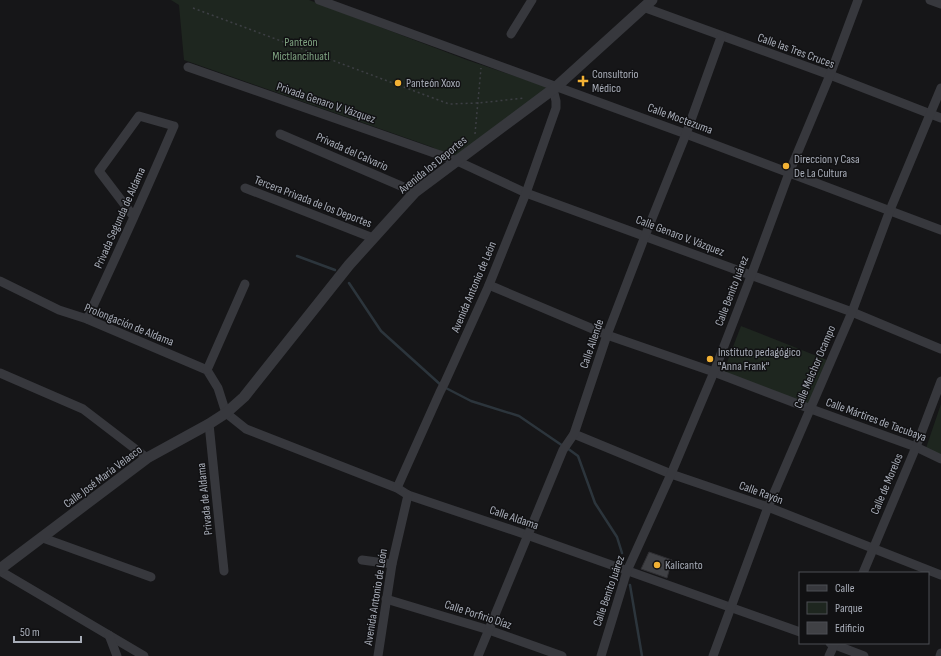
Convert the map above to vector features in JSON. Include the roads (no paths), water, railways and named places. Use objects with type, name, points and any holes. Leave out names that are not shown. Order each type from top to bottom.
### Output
[{"type":"street","name":"Calle Moctezuma","points":[[320,0],[332,2],[482,60],[551,90],[686,134],[941,230]]},
{"type":"street","points":[[511,34],[532,0]]},
{"type":"street","name":"Avenida los Deportes","points":[[226,413],[244,397],[349,265],[415,192],[551,90],[652,0]]},
{"type":"street","name":"Calle Benito Juárez","points":[[600,656],[627,571],[671,474],[714,372],[752,276],[789,173],[830,75],[858,0]]},
{"type":"street","points":[[930,0],[941,4]]},
{"type":"street","name":"Calle las Tres Cruces","points":[[643,7],[721,37],[830,75],[941,118]]},
{"type":"street","name":"Calle Allende","points":[[478,656],[563,450],[571,437],[607,335],[686,134],[721,37]]},
{"type":"street","name":"Privada Genaro V. Vázquez","points":[[188,66],[457,161]]},
{"type":"street","name":"Calle Melchor Ocampo","points":[[713,656],[768,508],[852,312],[890,210],[941,88]]},
{"type":"street","name":"Avenida Antonio de León","points":[[397,488],[489,285],[526,193],[556,108],[556,101],[551,90]]},
{"type":"street","name":"Privada Segunda de Aldama","points":[[87,319],[134,217],[174,126],[139,116],[99,171],[134,217]]},
{"type":"street","name":"Privada del Calvario","points":[[280,134],[415,192]]},
{"type":"street","name":"Calle Genaro V. Vázquez","points":[[457,161],[526,193],[852,312],[941,349]]},
{"type":"street","name":"Tercera Privada de los Deportes","points":[[245,188],[373,238]]},
{"type":"street","name":"Prolongación de Aldama","points":[[0,281],[59,310],[87,319],[207,370]]},
{"type":"street","points":[[226,413],[218,388],[207,370],[245,284]]},
{"type":"street","name":"Calle Mártires de Tacubaya","points":[[489,285],[607,335],[714,372],[810,409],[916,447],[941,459]]},
{"type":"street","points":[[0,373],[68,401],[83,409],[147,458]]},
{"type":"street","name":"Calle de Morelos","points":[[863,572],[916,447],[941,381]]},
{"type":"street","name":"Calle José María Velasco","points":[[0,570],[147,458],[226,413]]},
{"type":"street","name":"Calle Aldama","points":[[226,413],[246,429],[326,462],[397,488],[408,495],[527,535],[799,632]]},
{"type":"street","name":"Privada de Aldama","points":[[209,424],[224,571]]},
{"type":"street","name":"Calle Rayón","points":[[571,437],[768,508],[941,575]]},
{"type":"street","name":"Avenida Antonio de León","points":[[378,656],[392,564],[408,495]]},
{"type":"street","points":[[42,538],[151,577]]},
{"type":"street","points":[[362,560],[392,564]]},
{"type":"street","points":[[0,570],[144,656]]},
{"type":"street","name":"Calle Porfirio Díaz","points":[[386,599],[489,630],[562,656]]},
{"type":"street","points":[[109,636],[117,656]]},
{"type":"street","points":[[829,656],[833,644],[864,656]]},
{"type":"waterway","points":[[297,256],[335,270]]},
{"type":"waterway","points":[[349,283],[381,331],[442,386],[471,401],[519,416],[563,446]]},
{"type":"waterway","points":[[567,448],[578,456],[595,503],[617,537],[622,553]]},
{"type":"waterway","points":[[630,585],[642,656]]},
{"type":"place","name":"Consultorio Médico","points":[[583,81]]},
{"type":"place","name":"Panteón Xoxo","points":[[398,83]]},
{"type":"place","name":"Direccion y Casa De La Cultura","points":[[786,166]]},
{"type":"place","name":"Instituto pedagógico \"Anna Frank\"","points":[[710,359]]},
{"type":"place","name":"Kalicanto","points":[[657,565]]},
{"type":"park label","name":"Panteón Mictlancihuatl","points":[[301,49]]}]
